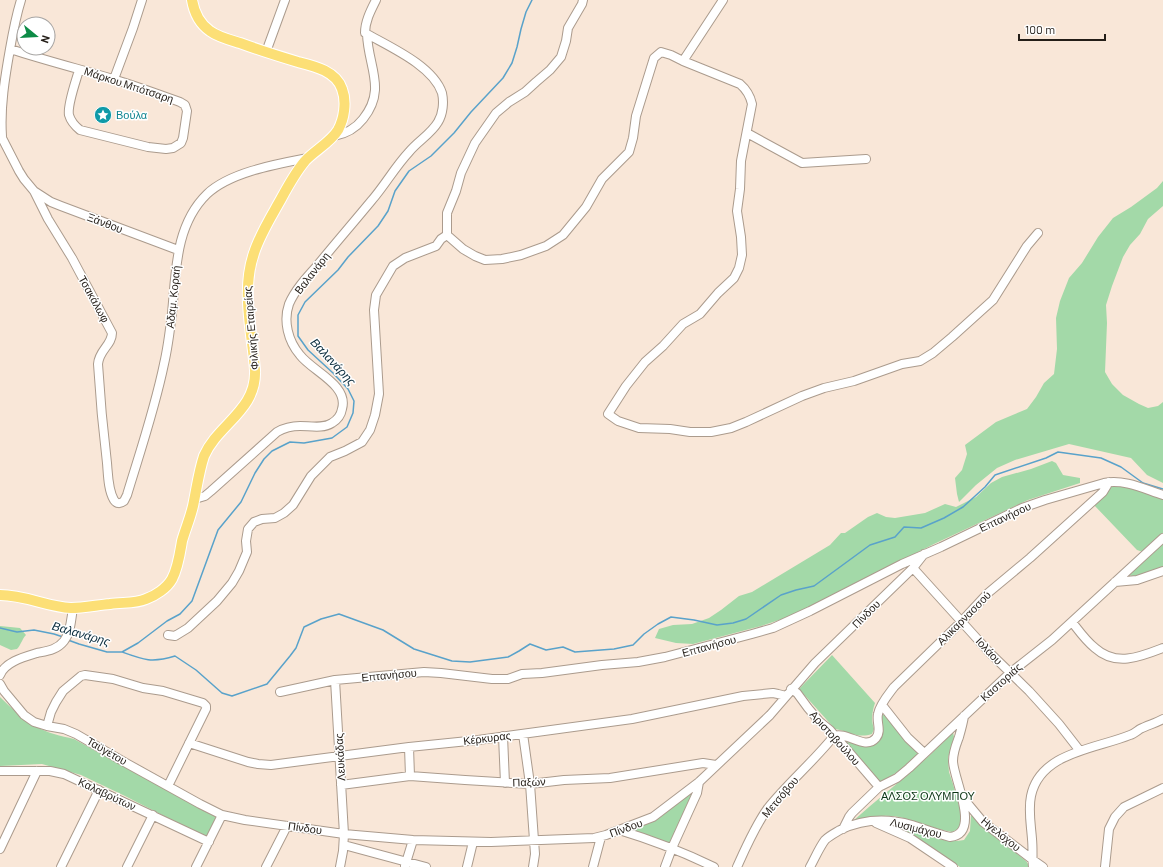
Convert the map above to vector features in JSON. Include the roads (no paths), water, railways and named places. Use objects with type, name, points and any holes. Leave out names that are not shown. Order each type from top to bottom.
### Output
[{"type":"main road","name":"Φιλικής Εταιρείας","points":[[0,595],[19,596],[62,607],[73,608],[142,601],[150,598],[166,586],[174,575],[200,471],[208,448],[245,403],[254,384],[255,376],[253,347],[247,287],[253,254],[274,210],[297,172],[308,158],[334,136],[341,123],[344,108],[344,97],[337,81],[331,75],[321,69],[225,38],[210,31],[199,18],[192,0]]},
{"type":"street","points":[[1,135],[3,64],[10,49],[15,18],[21,0]]},
{"type":"street","points":[[114,79],[142,0]]},
{"type":"street","points":[[266,52],[284,0]]},
{"type":"street","points":[[334,136],[340,135],[359,124],[374,102],[376,93],[375,84],[367,47],[367,34],[365,33],[366,25],[376,0]]},
{"type":"street","points":[[583,0],[568,28],[566,42],[561,57],[550,70],[496,113],[475,143],[461,173],[456,191],[447,213],[447,235],[463,249],[485,260],[502,259],[521,255],[546,246],[563,235],[586,207],[602,179],[629,152],[641,98],[654,58],[661,52],[740,84],[748,90],[752,104],[741,161],[737,212],[741,236],[742,256],[739,268],[734,278],[718,293],[700,314],[684,324],[640,368],[626,386],[608,414],[618,421],[639,428],[711,432],[731,428],[824,388],[854,381],[902,364],[920,361],[952,338],[993,300],[1027,246],[1038,233]]},
{"type":"street","points":[[683,61],[723,0]]},
{"type":"street","name":"Βαλανάρη","points":[[194,499],[205,496],[277,432],[292,426],[327,426],[336,421],[342,411],[343,402],[339,391],[333,384],[301,357],[294,346],[289,336],[286,322],[288,307],[294,295],[303,283],[374,199],[408,153],[436,126],[441,116],[443,105],[439,87],[422,67],[391,47],[367,34]]},
{"type":"street","name":"Μάρκου Μπότσαρη","points":[[10,49],[114,79],[183,103],[187,111],[181,143],[173,148],[154,148],[80,130],[73,123],[69,114],[69,105],[79,70]]},
{"type":"street","points":[[747,133],[802,164],[866,158]]},
{"type":"street","name":"Τσακάλωφ","points":[[1,135],[21,175],[34,191],[48,219],[72,258],[112,333],[111,340],[100,354],[98,364],[109,484],[113,499],[116,503]]},
{"type":"street","name":"Αδαμ. Κοραή","points":[[116,503],[123,502],[127,495],[159,387],[165,363],[169,335],[178,250],[185,227],[192,213],[203,197],[212,189],[232,178],[269,166],[308,158]]},
{"type":"street","name":"Ξάνθου","points":[[34,191],[60,206],[178,250]]},
{"type":"street","points":[[168,635],[175,636],[188,628],[218,601],[232,584],[247,552],[246,541],[248,529],[254,522],[262,519],[275,518],[284,513],[293,505],[311,476],[330,457],[362,442],[370,430],[375,415],[379,394],[374,310],[376,295],[393,266],[405,258],[436,246],[447,235]]},
{"type":"street","name":"Επτανήσου","points":[[280,692],[335,680],[424,672],[503,679],[522,674],[542,673],[656,659],[773,628],[924,554],[1022,508],[1045,500],[1109,482],[1128,483],[1163,495]]},
{"type":"street","name":"Αλικαρνασσού","points":[[834,736],[841,735],[864,742],[869,742],[876,738],[878,732],[877,716],[891,691],[899,682],[962,621],[988,593],[1030,558],[1103,492],[1109,482]]},
{"type":"street","name":"Καστοριάς","points":[[843,829],[852,813],[879,788],[902,774],[1010,673],[1052,640],[1163,538]]},
{"type":"street","name":"Πίνδου","points":[[222,815],[245,820],[344,834],[413,840],[473,842],[601,837],[643,822],[653,817],[699,782],[770,715],[791,689],[913,568],[924,554]]},
{"type":"street","name":"Ιολάου","points":[[913,568],[1010,673],[1029,691],[1059,724],[1080,751]]},
{"type":"street","points":[[1115,582],[1136,580],[1163,571]]},
{"type":"street","points":[[0,675],[5,667],[10,663],[60,646],[68,634],[73,608]]},
{"type":"street","points":[[1072,622],[1094,648],[1110,657],[1120,659],[1132,658],[1163,648]]},
{"type":"street","points":[[47,726],[50,712],[63,691],[81,676],[85,675],[113,679],[143,688],[163,691],[205,704],[206,709],[168,786]]},
{"type":"street","name":"Λευκάδας","points":[[335,680],[344,834],[344,845],[340,867]]},
{"type":"street","name":"Ταϋγέτου","points":[[0,684],[24,715],[34,722],[64,729],[76,734],[222,815]]},
{"type":"street","name":"Αριστοβούλου","points":[[791,689],[797,693],[819,721],[830,730],[879,788]]},
{"type":"street","name":"Κέρκυρας","points":[[189,743],[239,760],[258,764],[278,764],[632,720],[743,696],[773,693],[786,696]]},
{"type":"street","points":[[882,705],[908,738],[924,753]]},
{"type":"street","name":"Λυσιμάχου","points":[[869,821],[882,820],[898,822],[950,837],[956,836],[961,832],[964,826],[965,814],[953,762],[955,747],[962,728],[964,716]]},
{"type":"street","points":[[1033,864],[1030,807],[1031,796],[1036,781],[1044,771],[1056,761],[1080,751],[1131,735],[1140,729],[1163,719]]},
{"type":"street","points":[[523,734],[530,784],[535,854],[532,867]]},
{"type":"street","points":[[503,736],[505,783]]},
{"type":"street","name":"Μετσόβου","points":[[736,867],[746,846],[768,808],[834,736]]},
{"type":"street","points":[[409,747],[410,776]]},
{"type":"street","name":"Παξών","points":[[342,786],[410,776],[530,784],[564,780],[610,778],[703,763],[716,765]]},
{"type":"street","name":"Καλαβρύτων","points":[[0,771],[57,771],[209,842]]},
{"type":"street","points":[[0,849],[37,771]]},
{"type":"street","points":[[665,867],[697,793],[699,782]]},
{"type":"street","points":[[1105,867],[1108,835],[1115,817],[1124,807],[1158,789],[1163,788]]},
{"type":"street","points":[[61,867],[99,790]]},
{"type":"street","name":"Ηγελόχου","points":[[962,797],[983,822],[1033,864],[1043,867]]},
{"type":"street","points":[[127,867],[153,815]]},
{"type":"street","points":[[196,867],[222,815]]},
{"type":"street","points":[[869,821],[885,826],[910,838],[953,867]]},
{"type":"street","name":"Καστοριάς","points":[[810,867],[826,840],[833,834],[859,822],[869,821]]},
{"type":"street","points":[[266,867],[287,826]]},
{"type":"street","points":[[619,830],[672,848],[714,867]]},
{"type":"street","points":[[593,867],[601,837]]},
{"type":"street","points":[[406,864],[413,840]]},
{"type":"street","points":[[466,867],[473,842]]},
{"type":"street","points":[[344,845],[406,864],[426,867]]},
{"type":"waterway","name":"Βαλανάρης","points":[[68,640],[107,652],[122,652],[138,643],[167,621],[180,614],[192,601],[218,530],[241,502],[255,473],[264,459],[272,451],[290,442],[304,443],[332,438],[347,427],[353,413],[354,401],[348,389],[308,350],[298,336],[298,315],[305,302],[338,270],[348,257],[378,226],[388,211],[395,191],[409,171],[431,156],[454,133],[471,112],[503,78],[512,63],[526,12],[532,0]]},
{"type":"waterway","points":[[122,652],[148,660],[175,656],[196,670],[222,693],[232,696],[267,684],[296,648],[304,627],[321,619],[339,614],[383,630],[414,649],[452,661],[470,662],[508,657],[530,644],[546,650],[563,647],[575,652],[614,649],[633,645],[644,634],[671,617],[717,625],[733,623],[746,619],[781,595],[814,586],[870,545],[895,537],[904,527],[921,528],[944,518],[963,507],[985,487],[995,475],[1046,458],[1058,452],[1101,458],[1121,467],[1143,483],[1163,489]]},
{"type":"waterway","name":"Βαλανάρης","points":[[0,628],[17,632],[34,630],[63,637]]},
{"type":"place","name":"Βούλα","points":[[103,115]]},
{"type":"park label","name":"ΑΛΣΟΣ ΟΛΥΜΠΟΥ","points":[[928,796]]}]
